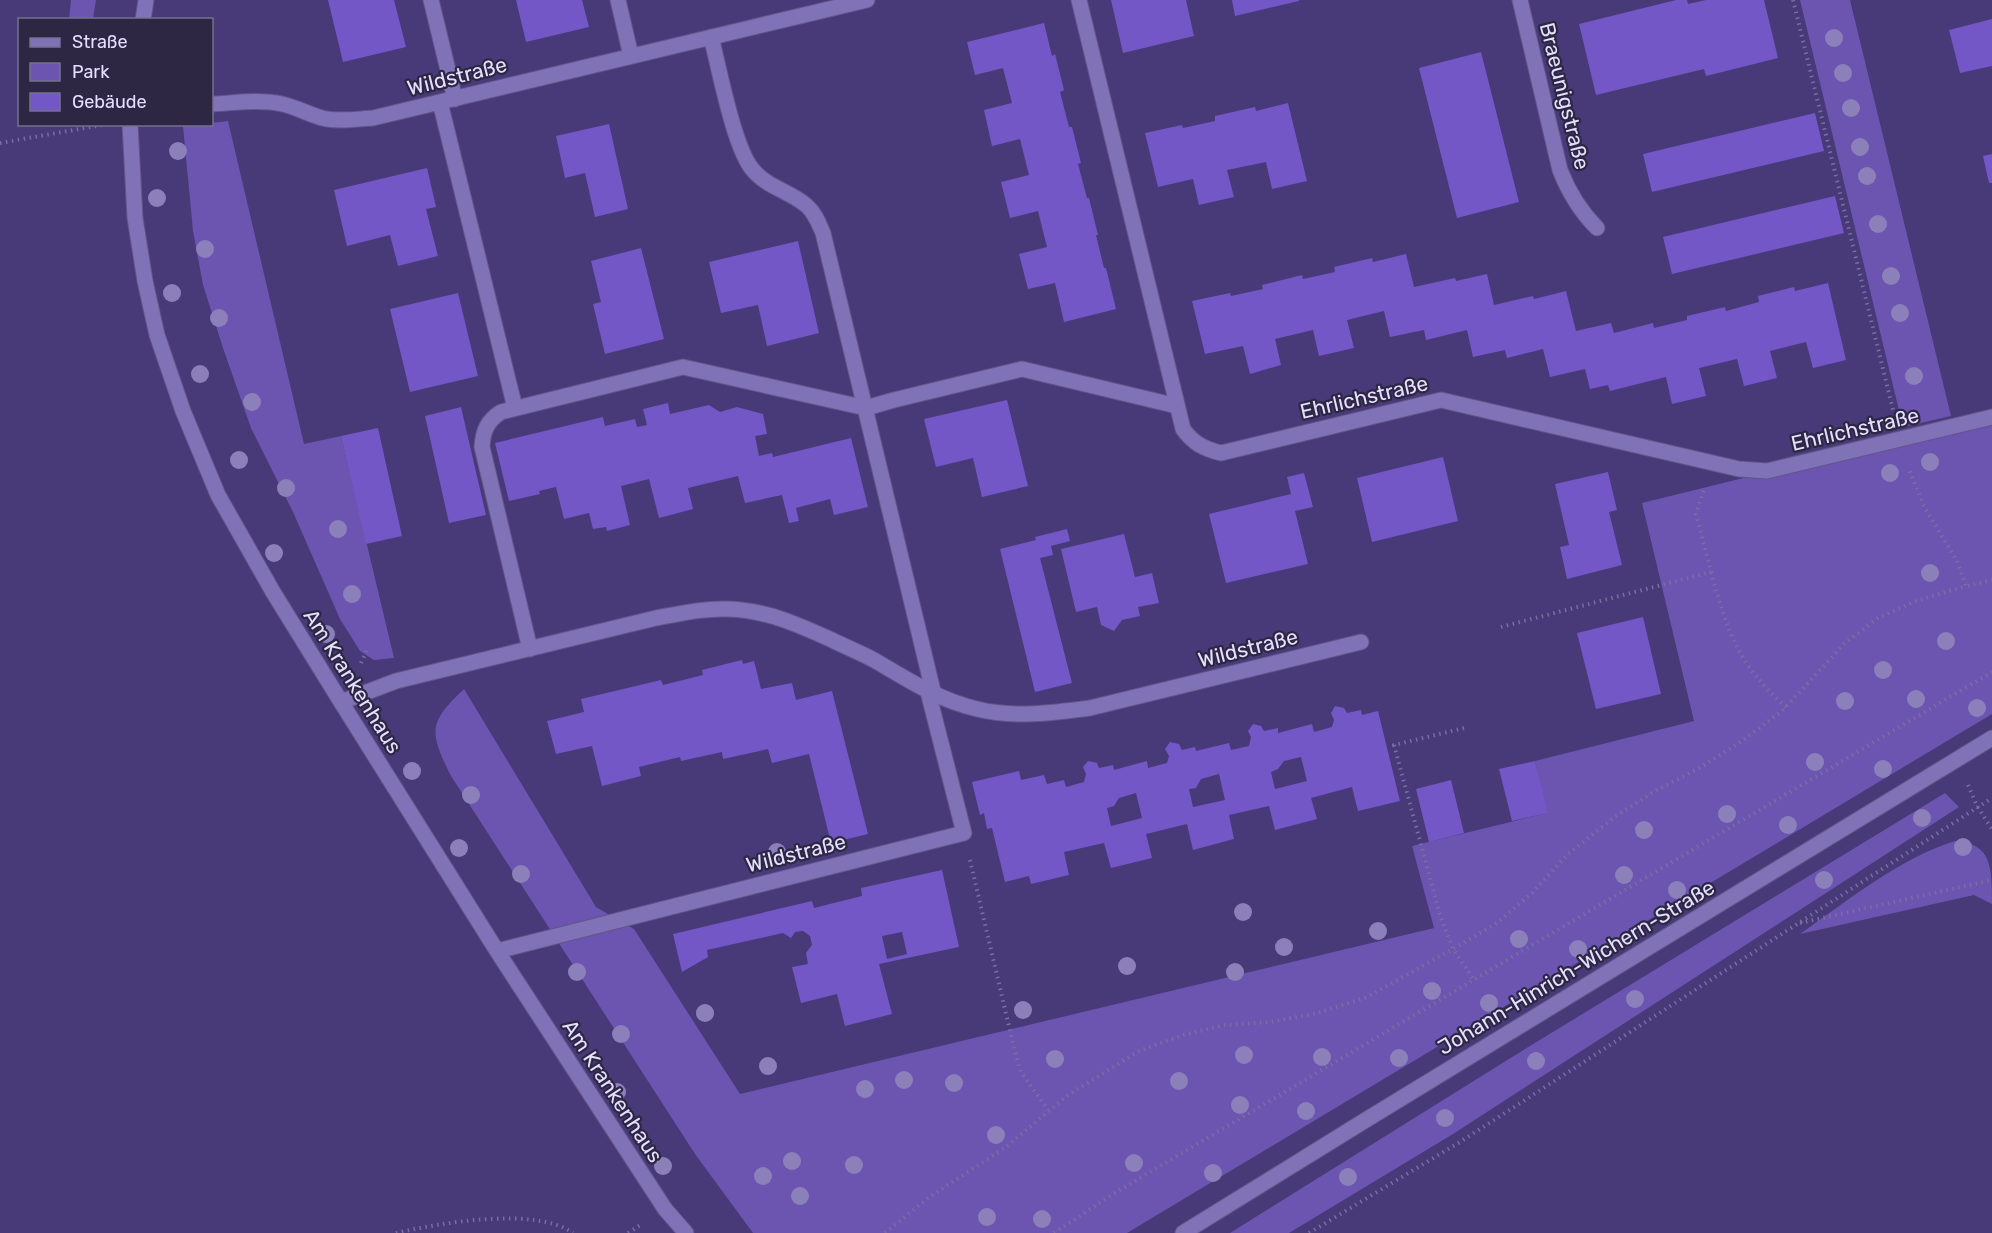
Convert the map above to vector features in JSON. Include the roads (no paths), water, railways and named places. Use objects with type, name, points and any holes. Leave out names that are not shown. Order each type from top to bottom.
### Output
[{"type":"street","points":[[143,18],[146,0]]},
{"type":"street","points":[[431,0],[447,100],[515,408]]},
{"type":"street","points":[[618,0],[631,56]]},
{"type":"street","name":"Wildstraße","points":[[213,104],[256,101],[304,110],[322,118],[344,121],[373,118],[867,0]]},
{"type":"street","name":"Ehrlichstraße","points":[[1079,0],[1183,429],[1199,446],[1221,453],[1441,400],[1739,469],[1767,471],[1992,417]]},
{"type":"street","name":"Braeunigstraße","points":[[1520,0],[1560,170],[1576,203],[1597,228]]},
{"type":"street","points":[[711,37],[735,127],[751,168],[764,181],[806,205],[815,216],[823,233],[866,408],[931,693]]},
{"type":"street","name":"Am Krankenhaus","points":[[130,126],[135,218],[157,335],[183,411],[218,495],[273,592],[496,951],[665,1209],[686,1233]]},
{"type":"street","points":[[530,649],[482,447],[485,426],[501,412],[683,367],[866,408],[1022,369],[1177,406]]},
{"type":"street","name":"Wildstraße","points":[[341,702],[396,681],[656,618],[698,610],[728,609],[761,613],[792,622],[871,659],[931,693],[977,709],[1015,715],[1090,708],[1361,642]]},
{"type":"street","name":"Wildstraße","points":[[496,951],[964,833],[931,693]]},
{"type":"street","name":"Johann-Hinrich-Wichern-Straße","points":[[1183,1233],[1992,738]]},
{"type":"street","name":"Am Krankenhaus","points":[[665,1209],[676,1233]]}]
